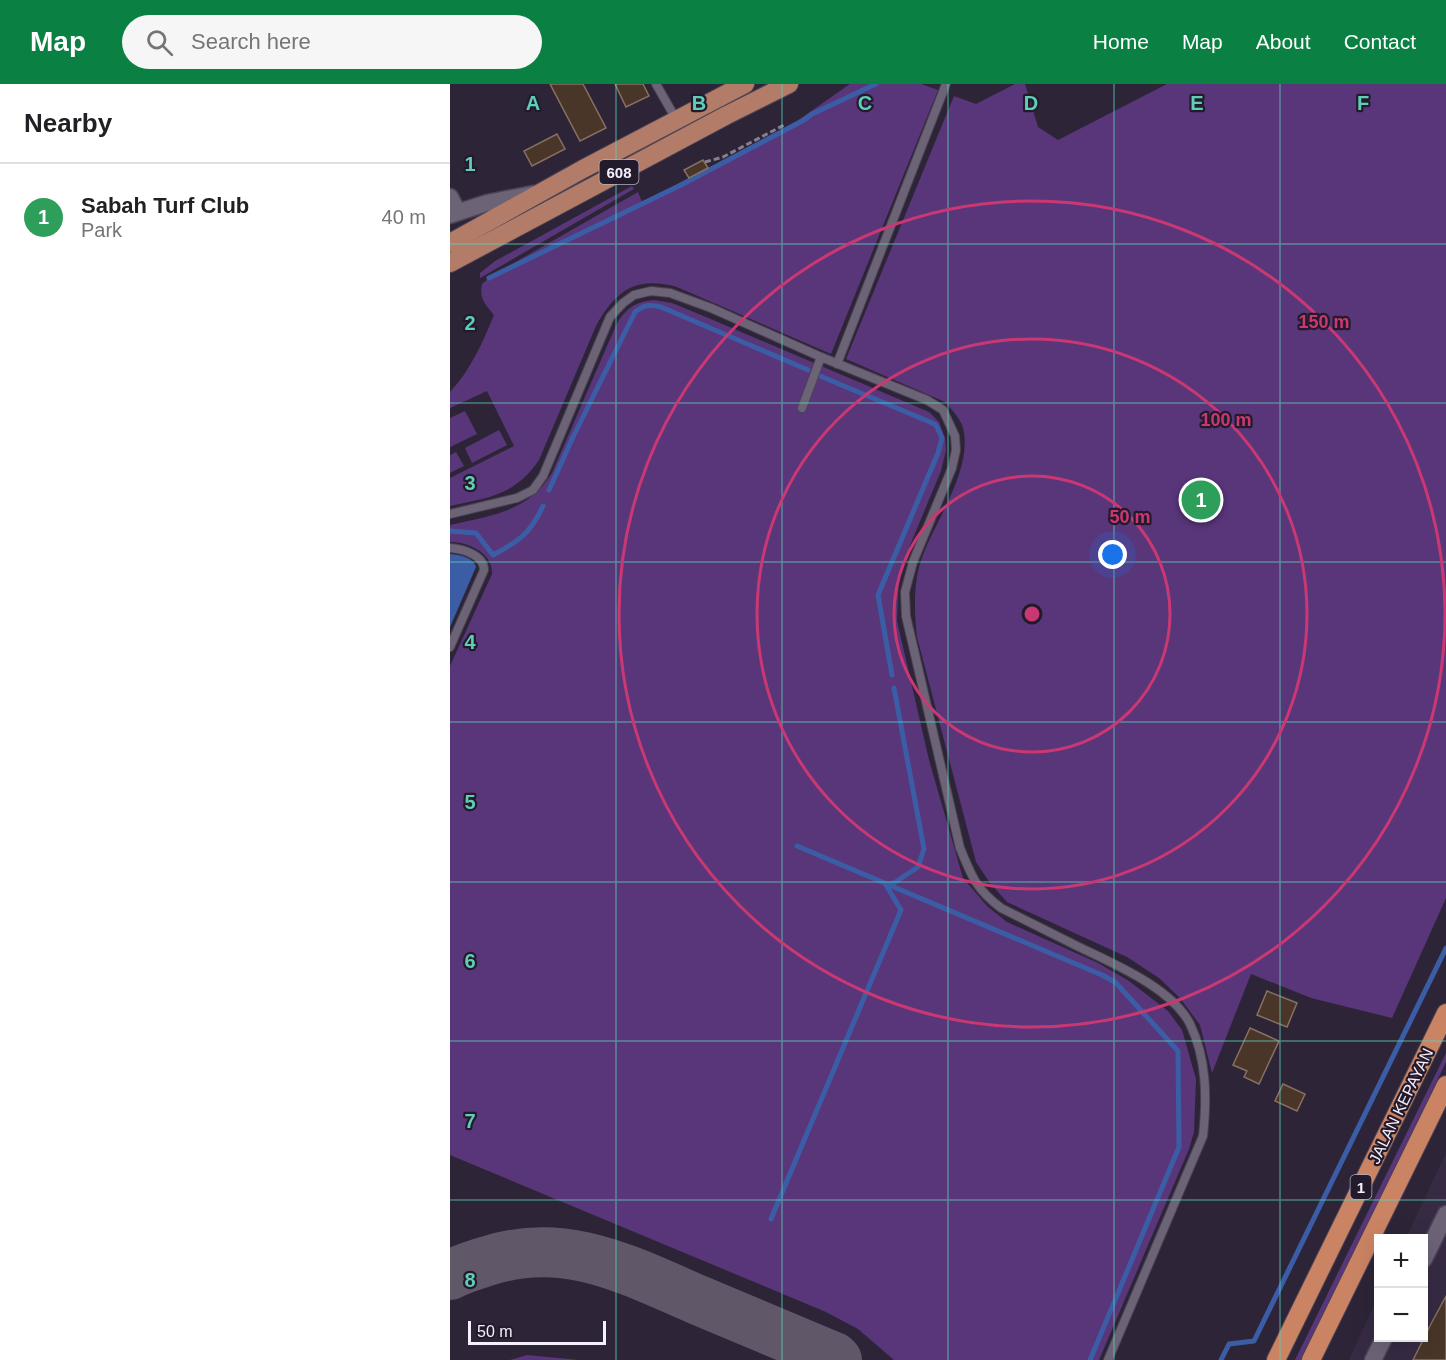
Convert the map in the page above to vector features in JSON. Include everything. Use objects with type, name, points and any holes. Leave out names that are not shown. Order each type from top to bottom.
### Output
[{"type":"highway","name":"JALAN KEPAYAN","points":[[1276,1360],[1446,1013]]},
{"type":"highway","name":"JALAN KEPAYAN","points":[[1311,1360],[1446,1085]]},
{"type":"main road","name":"608","points":[[450,243],[676,119],[745,84]]},
{"type":"main road","name":"608","points":[[450,263],[716,120],[789,84]]},
{"type":"street","points":[[452,208],[539,193]]},
{"type":"street","points":[[1428,1251],[1446,1214]]},
{"type":"street","points":[[1373,1360],[1382,1342]]},
{"type":"lane","points":[[656,84],[676,119]]},
{"type":"lane","points":[[837,364],[946,84]]},
{"type":"lane","points":[[450,514],[517,498],[533,490],[543,476],[610,317],[634,295],[651,291],[670,293],[729,315],[837,364],[927,400],[943,410],[955,436],[956,450],[952,468],[916,553],[905,592],[906,616],[960,848],[975,883],[985,896],[1001,908],[1135,974],[1178,1007],[1189,1022],[1201,1056],[1206,1107],[1203,1137],[1108,1360]]},
{"type":"lane","points":[[802,408],[821,357]]},
{"type":"lane","points":[[450,548],[462,550],[481,559],[484,570],[450,647]]},
{"type":"path","points":[[705,162],[723,157],[786,124]]},
{"type":"shaded area","points":[[850,84],[921,84],[938,90],[831,354],[677,287],[650,283],[639,285],[629,289],[611,303],[596,326],[539,460],[530,472],[500,493],[450,506],[450,478],[514,446],[487,391],[450,408],[450,392],[470,366],[494,315],[482,298],[482,284],[493,275],[638,192],[642,202],[787,128]]},
{"type":"shaded area","points":[[1015,84],[1025,84],[1038,127],[1058,140],[1167,84],[1446,84],[1446,898],[1392,1018],[1311,998],[1251,974],[1212,1073],[1200,1025],[1180,998],[1159,978],[1127,957],[1007,902],[976,862],[917,637],[915,606],[916,585],[923,555],[952,493],[963,460],[965,443],[963,428],[945,402],[846,359],[954,96],[976,104]]},
{"type":"shaded area","points":[[632,186],[634,189],[480,278],[480,273],[495,261]]},
{"type":"shaded area","points":[[654,300],[672,303],[929,412],[939,422],[945,438],[946,450],[941,471],[899,576],[897,621],[929,760],[963,878],[987,906],[1007,922],[1098,963],[1129,981],[1168,1011],[1182,1030],[1196,1079],[1194,1132],[1189,1149],[1099,1360],[894,1360],[858,1329],[826,1312],[450,1155],[450,666],[492,574],[489,560],[478,550],[465,544],[450,542],[450,525],[508,510],[532,496],[542,486],[552,473],[617,323],[632,306]]},
{"type":"shaded area","points":[[465,411],[477,434],[450,447],[450,418]]},
{"type":"shaded area","points":[[499,430],[507,445],[472,463],[465,448]]},
{"type":"shaded area","points":[[456,452],[464,466],[450,473],[450,455]]},
{"type":"shaded area","points":[[1446,1053],[1446,1062],[1304,1355],[1301,1360],[1295,1360]]},
{"type":"shaded area","points":[[1446,1153],[1446,1360],[1349,1360],[1374,1306],[1374,1342],[1428,1342],[1428,1234],[1408,1234]]},
{"type":"shaded area","points":[[527,1355],[579,1360],[510,1360]]},
{"type":"water","points":[[450,554],[469,559],[476,567],[450,627]]},
{"type":"building","points":[[550,84],[583,84],[606,128],[580,141]]},
{"type":"building","points":[[615,84],[643,84],[649,96],[626,107]]},
{"type":"building","points":[[557,134],[565,149],[532,166],[524,151]]},
{"type":"building","points":[[703,160],[708,168],[689,178],[684,170]]},
{"type":"building","points":[[1267,991],[1297,1003],[1287,1027],[1257,1015]]},
{"type":"building","points":[[1250,1028],[1279,1041],[1259,1084],[1244,1077],[1247,1071],[1233,1065]]},
{"type":"building","points":[[1283,1084],[1305,1094],[1297,1111],[1275,1101]]},
{"type":"building","points":[[1446,1296],[1446,1360],[1413,1360],[1422,1342],[1428,1342],[1428,1330]]},
{"type":"waterway","points":[[489,278],[681,185],[812,114],[876,84]]},
{"type":"waterway","points":[[549,490],[635,312],[641,308],[650,305],[661,307],[808,370]]},
{"type":"waterway","points":[[820,376],[936,425],[942,438],[938,453],[878,595],[892,675]]},
{"type":"waterway","points":[[450,531],[476,533],[493,555],[523,536],[543,506]]},
{"type":"waterway","points":[[771,1219],[901,910],[886,885],[894,883],[918,867],[924,849],[894,688]]},
{"type":"waterway","points":[[797,846],[1102,975],[1115,982],[1178,1051],[1179,1147],[1090,1360]]},
{"type":"waterway","points":[[1221,1360],[1229,1344],[1254,1341],[1446,948]]},
{"type":"taxiway","points":[[450,1275],[484,1262],[513,1255],[541,1252],[594,1259],[645,1277],[837,1360]]},
{"type":"place","name":"Sabah Turf Club","points":[[1201,500]]}]
